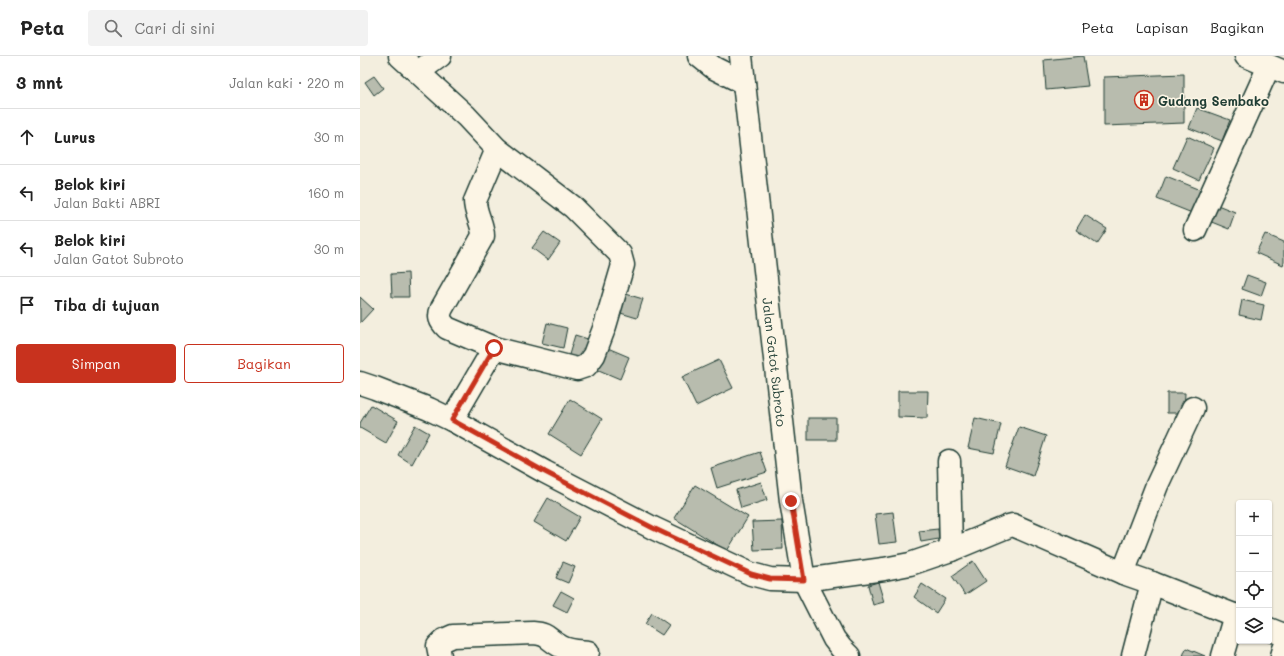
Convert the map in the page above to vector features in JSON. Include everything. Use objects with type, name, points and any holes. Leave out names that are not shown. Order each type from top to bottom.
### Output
[{"type":"street","points":[[400,56],[466,116],[497,149],[573,207],[620,254],[623,265],[605,326],[594,355],[586,366],[577,369],[494,348],[447,328],[441,322],[439,316],[442,308],[483,236],[483,227],[475,209],[475,201],[497,149]]},
{"type":"street","points":[[418,72],[440,56]]},
{"type":"street","points":[[699,56],[714,68],[744,83]]},
{"type":"street","name":"Jalan Gatot Subroto","points":[[741,56],[791,501],[804,580],[834,639],[849,656]]},
{"type":"street","points":[[1195,230],[1276,69],[1246,56]]},
{"type":"street","points":[[452,420],[494,348]]},
{"type":"street","points":[[360,383],[416,404],[452,420],[545,472],[646,524],[751,574],[770,579],[804,580],[884,569],[910,564],[951,550],[1002,528],[1013,525],[1123,574],[1152,583],[1236,616]]},
{"type":"street","points":[[1123,574],[1157,485],[1193,408]]},
{"type":"street","points":[[949,461],[951,550]]},
{"type":"street","points":[[1133,656],[1152,583]]},
{"type":"street","points":[[1223,656],[1236,619]]},
{"type":"street","points":[[1272,630],[1284,635]]},
{"type":"street","points":[[440,656],[438,646],[444,640],[453,636],[533,633],[543,634],[561,647],[588,652]]},
{"type":"street","points":[[1282,656],[1284,649]]},
{"type":"building","points":[[1083,56],[1088,86],[1046,90],[1044,60]]},
{"type":"building","name":"Gudang Sembako","points":[[1184,74],[1184,123],[1104,126],[1104,77]]},
{"type":"building","points":[[374,76],[383,88],[374,95],[365,82]]},
{"type":"building","points":[[1197,108],[1230,120],[1222,141],[1189,128]]},
{"type":"building","points":[[1187,136],[1214,148],[1199,180],[1173,168]]},
{"type":"building","points":[[1166,176],[1206,192],[1197,215],[1157,199]]},
{"type":"building","points":[[1210,202],[1235,212],[1229,229],[1204,219]]},
{"type":"building","points":[[1085,215],[1107,229],[1097,244],[1076,230]]},
{"type":"building","points":[[544,232],[560,243],[548,260],[532,248]]},
{"type":"building","points":[[1265,234],[1284,242],[1283,265],[1256,253]]},
{"type":"building","points":[[408,273],[409,297],[392,297],[391,274]]},
{"type":"building","points":[[1247,275],[1266,282],[1261,296],[1242,289]]},
{"type":"building","points":[[619,292],[643,299],[637,318],[614,311]]},
{"type":"building","points":[[360,297],[373,309],[360,323]]},
{"type":"building","points":[[1242,300],[1264,305],[1261,320],[1239,315]]},
{"type":"building","points":[[547,323],[567,328],[563,348],[542,343]]},
{"type":"building","points":[[575,335],[591,340],[584,363],[568,358]]},
{"type":"building","points":[[603,346],[629,357],[620,379],[594,368]]},
{"type":"building","points":[[719,360],[733,388],[696,406],[682,377]]},
{"type":"building","points":[[898,391],[928,391],[927,418],[898,417]]},
{"type":"building","points":[[1167,393],[1185,393],[1184,413],[1167,413]]},
{"type":"building","points":[[570,399],[602,419],[581,454],[549,434]]},
{"type":"building","points":[[371,405],[398,421],[386,443],[360,428],[360,423]]},
{"type":"building","points":[[808,418],[836,418],[836,440],[808,440]]},
{"type":"building","points":[[975,418],[1001,424],[994,453],[968,448]]},
{"type":"building","points":[[415,425],[429,433],[412,464],[398,455]]},
{"type":"building","points":[[1019,427],[1046,436],[1033,476],[1005,466]]},
{"type":"building","points":[[760,452],[767,472],[717,488],[711,468]]},
{"type":"building","points":[[761,482],[767,500],[741,508],[736,490]]},
{"type":"building","points":[[695,485],[748,517],[727,551],[674,518]]},
{"type":"building","points":[[548,498],[580,517],[566,541],[534,522]]},
{"type":"building","points":[[893,512],[897,542],[879,544],[875,514]]},
{"type":"building","points":[[782,521],[783,549],[754,550],[752,522]]},
{"type":"building","points":[[938,529],[939,539],[921,542],[919,531]]},
{"type":"building","points":[[973,561],[986,581],[965,595],[952,576]]},
{"type":"building","points":[[563,562],[575,567],[568,583],[556,578]]},
{"type":"building","points":[[878,582],[884,602],[873,605],[868,585]]},
{"type":"building","points":[[922,584],[945,599],[936,613],[914,597]]},
{"type":"building","points":[[561,591],[574,598],[567,612],[553,605]]},
{"type":"building","points":[[652,613],[669,625],[662,635],[645,624]]},
{"type":"building","points":[[1186,648],[1205,656],[1183,656]]},
{"type":"place","name":"Gudang Sembako","points":[[1144,100]]},
{"type":"route","points":[[494,348],[452,420],[545,472],[653,528],[751,574],[770,579],[804,580],[791,501]]}]
